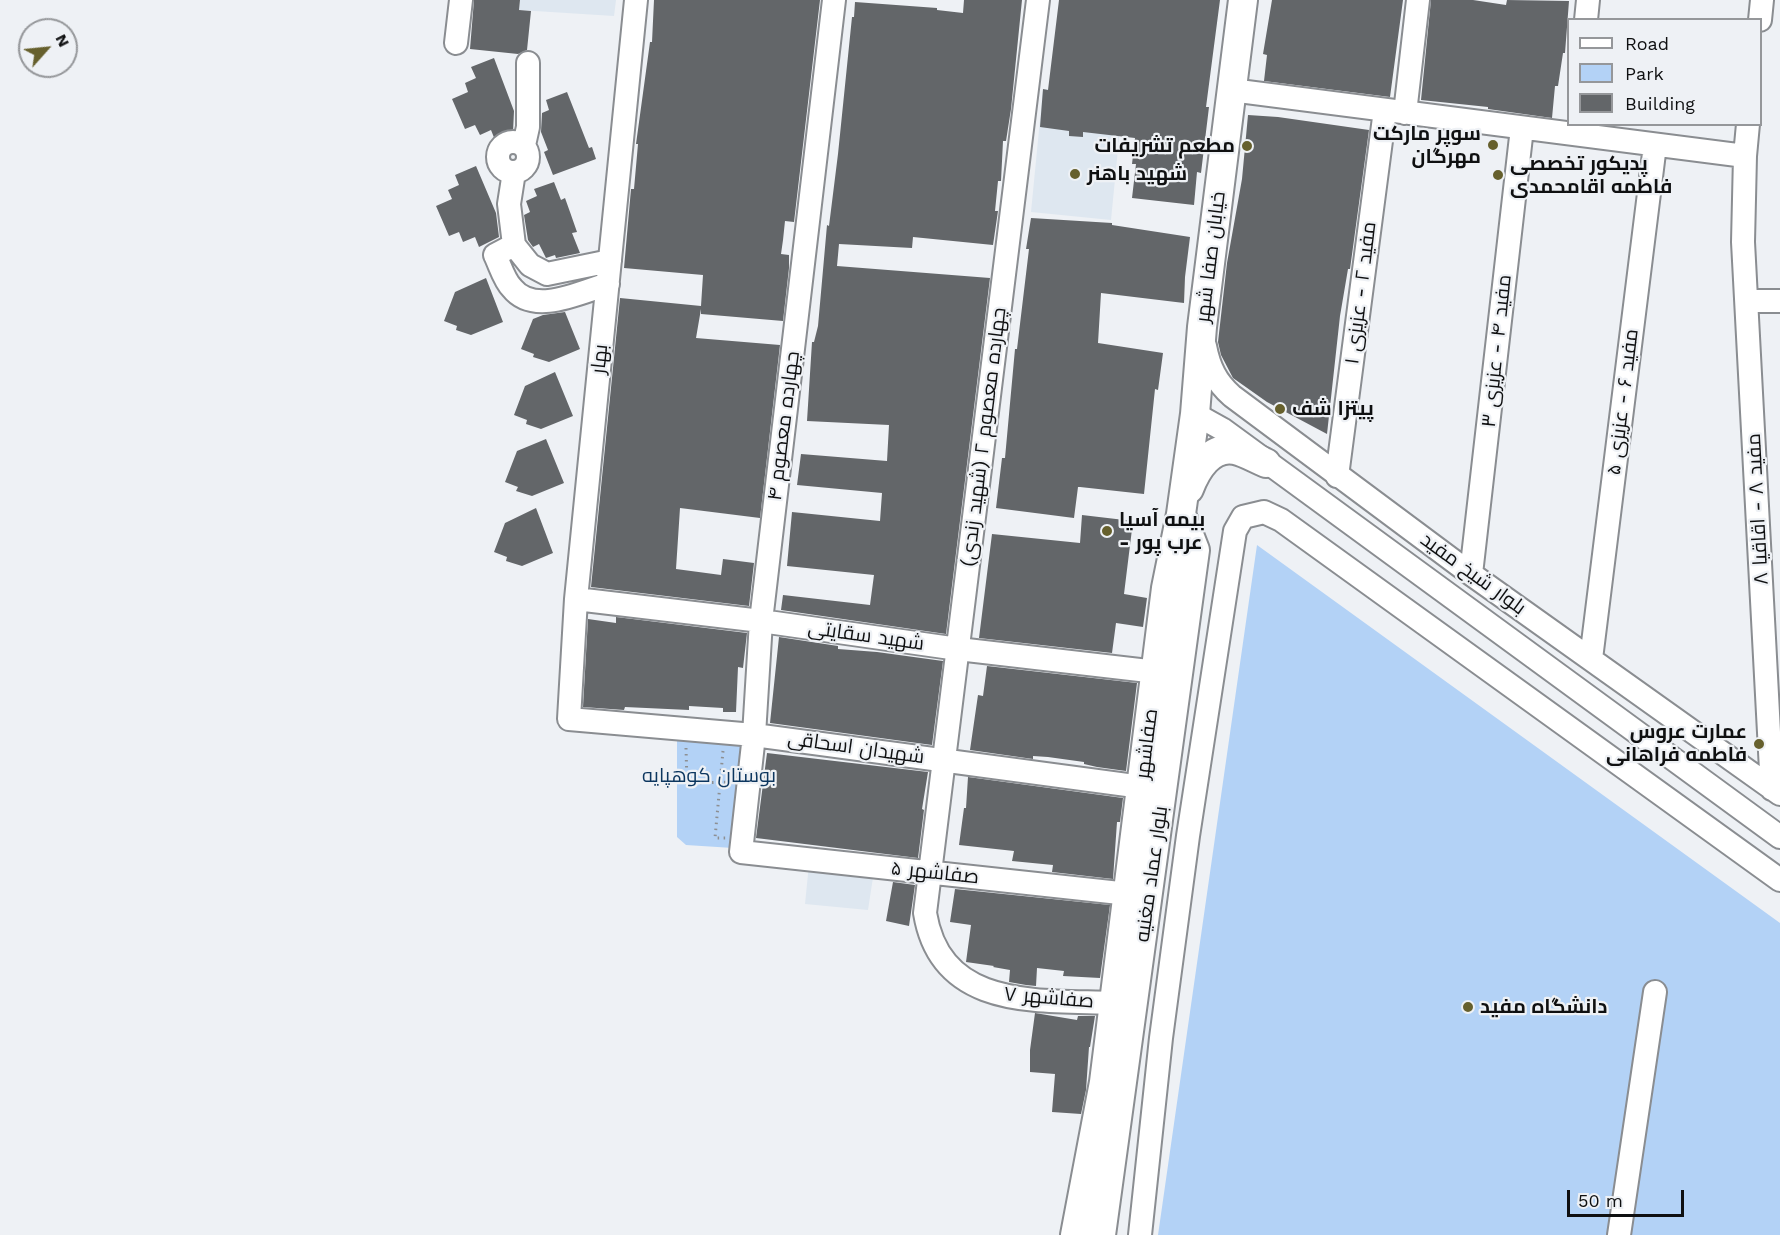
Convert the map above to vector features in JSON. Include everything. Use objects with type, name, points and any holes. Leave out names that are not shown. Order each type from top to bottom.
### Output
[{"type":"main road","name":"خیابان صفا شهر","points":[[1181,514],[1243,0]]},
{"type":"main road","points":[[1181,514],[1193,479],[1201,465],[1211,455],[1224,450],[1234,450],[1266,463]]},
{"type":"main road","name":"صفاشهر","points":[[1075,1235],[1104,1082],[1166,588],[1181,514]]},
{"type":"main road","name":"بلوار عماد مغنیه","points":[[1101,1235],[1195,550],[1181,514]]},
{"type":"street","points":[[456,43],[461,0]]},
{"type":"street","name":"بهار","points":[[569,719],[576,599],[636,0]]},
{"type":"street","name":"چهارده معصوم ۴","points":[[742,846],[754,735],[761,621],[834,0]]},
{"type":"street","name":"چهارده معصوم ۲ (شهید زندی)","points":[[930,873],[946,760],[1038,0]]},
{"type":"street","name":"مفید ۲ - عزیزی ۱","points":[[1337,476],[1395,111],[1418,0]]},
{"type":"street","points":[[1586,18],[1588,0]]},
{"type":"street","points":[[1760,18],[1762,0]]},
{"type":"street","points":[[528,63],[528,127],[524,145],[529,156],[525,167],[514,172],[509,204],[514,245],[530,265],[547,273],[610,261]]},
{"type":"street","points":[[1231,90],[1522,128],[1573,129],[1655,145],[1745,156]]},
{"type":"street","name":"مفید ۸ - اقاقیا ۸","points":[[1748,126],[1743,242],[1776,792]]},
{"type":"street","name":"مفید ۴ - عزیزی ۳","points":[[1471,574],[1522,128]]},
{"type":"street","name":"مفید ۶ - عزیزی ۵","points":[[1591,659],[1655,145]]},
{"type":"street","points":[[514,245],[495,255],[512,289],[528,301],[551,301],[608,284]]},
{"type":"street","points":[[1747,301],[1780,301]]},
{"type":"street","name":"بلوار شیخ مفید","points":[[1202,327],[1213,374],[1232,396],[1471,574],[1776,792]]},
{"type":"street","points":[[1222,429],[1216,414],[1224,399],[1232,396]]},
{"type":"street","name":"بلوار شیخ مفید","points":[[1194,414],[1222,429],[1780,837]]},
{"type":"street","points":[[1140,1235],[1161,1038],[1188,836],[1235,531],[1243,517],[1264,512],[1281,520],[1780,880]]},
{"type":"street","name":"شهید سقایتی","points":[[576,599],[761,621],[958,649],[1157,672]]},
{"type":"street","name":"شهیدان اسحاقی","points":[[569,719],[754,735],[1142,787]]},
{"type":"street","name":"صفاشهر ۵","points":[[742,846],[930,873],[1129,894]]},
{"type":"street","name":"صفاشهر ۷","points":[[930,873],[925,913],[928,931],[939,955],[959,976],[986,991],[1020,999],[1113,1004]]},
{"type":"street","points":[[1619,1235],[1655,992]]},
{"type":"path","points":[[686,728],[687,783],[749,781]]},
{"type":"path","points":[[725,732],[715,838],[742,846]]},
{"type":"shaded area","points":[[520,0],[616,0],[614,16],[519,10]]},
{"type":"shaded area","name":"شهید باهنر","points":[[1043,89],[1123,98],[1111,220],[1031,212]]},
{"type":"shaded area","points":[[809,864],[874,871],[868,910],[805,904]]},
{"type":"green space","name":"دانشگاه مفید","points":[[1257,545],[1780,923],[1780,1235],[1158,1235]]},
{"type":"green space","name":"بوستان کوهپایه","points":[[677,740],[747,745],[733,848],[686,845],[677,837]]},
{"type":"building","points":[[474,0],[520,0],[519,10],[531,11],[527,50],[518,54],[470,49]]},
{"type":"building","points":[[654,0],[820,0],[794,222],[785,221],[781,254],[789,255],[783,321],[701,314],[701,309],[696,338],[780,345],[760,518],[680,508],[676,569],[721,575],[723,559],[754,563],[749,606],[591,587],[620,298],[701,306],[703,275],[624,268],[631,189],[634,189],[638,144],[636,144],[650,42],[652,42]]},
{"type":"building","points":[[964,0],[1022,0],[1011,109],[1006,141],[1003,141],[1001,181],[998,181],[995,211],[998,211],[993,245],[913,237],[912,248],[839,244],[837,266],[990,278],[946,634],[781,610],[783,595],[870,605],[874,575],[787,566],[792,512],[880,521],[882,493],[797,485],[801,454],[887,461],[889,425],[807,421],[812,342],[814,342],[818,326],[827,225],[829,226],[855,2],[937,8],[937,10],[963,13]]},
{"type":"building","points":[[1059,0],[1220,0],[1206,107],[1209,107],[1201,173],[1197,172],[1194,205],[1132,198],[1136,164],[1132,164],[1135,138],[1083,132],[1083,137],[1069,136],[1069,131],[1040,127],[1043,89],[1048,90]]},
{"type":"building","points":[[1272,0],[1403,0],[1390,97],[1264,81],[1267,55],[1263,54]]},
{"type":"building","points":[[1431,0],[1473,0],[1506,5],[1507,0],[1569,1],[1565,53],[1563,53],[1558,86],[1555,86],[1552,118],[1488,109],[1488,107],[1421,100]]},
{"type":"building","points":[[494,58],[514,111],[513,132],[495,140],[491,130],[480,135],[475,125],[465,129],[452,99],[468,92],[465,83],[476,78],[471,67]]},
{"type":"building","points":[[567,92],[589,148],[592,147],[596,159],[553,175],[544,152],[548,150],[541,132],[542,113],[549,110],[546,100]]},
{"type":"building","points":[[1248,115],[1369,130],[1350,269],[1348,269],[1340,316],[1327,434],[1267,402],[1233,378],[1221,355],[1218,342],[1227,263],[1242,179]]},
{"type":"building","points":[[476,166],[496,213],[499,237],[479,247],[475,237],[463,242],[459,232],[449,236],[436,206],[452,199],[448,190],[459,185],[455,175]]},
{"type":"building","points":[[554,182],[561,200],[565,198],[577,232],[572,233],[580,253],[546,258],[539,244],[533,247],[528,240],[524,215],[530,212],[526,201],[537,196],[534,189]]},
{"type":"building","points":[[1031,218],[1112,223],[1112,225],[1190,237],[1184,303],[1101,293],[1098,343],[1163,353],[1158,390],[1155,389],[1144,494],[1078,487],[1074,518],[996,508],[1002,458],[1005,458]]},
{"type":"building","points":[[486,278],[503,322],[471,335],[456,330],[457,326],[444,321],[455,292]]},
{"type":"building","points":[[565,312],[580,349],[549,362],[533,357],[534,354],[521,349],[533,319]]},
{"type":"building","points":[[555,372],[573,416],[541,429],[526,424],[527,420],[514,415],[525,386]]},
{"type":"building","points":[[546,439],[564,483],[532,496],[516,491],[518,487],[505,482],[517,451]]},
{"type":"building","points":[[536,508],[553,553],[522,566],[506,561],[507,557],[494,552],[505,523]]},
{"type":"building","points":[[1082,515],[1133,521],[1124,594],[1147,598],[1143,627],[1116,623],[1112,653],[979,638],[992,534],[1080,543]]},
{"type":"building","points":[[616,617],[747,633],[743,668],[738,667],[736,712],[723,712],[723,708],[689,706],[689,710],[625,707],[624,710],[583,707],[588,619],[616,623]]},
{"type":"building","points":[[779,637],[838,646],[838,649],[943,661],[932,745],[770,723]]},
{"type":"building","points":[[987,666],[1137,683],[1126,771],[1048,757],[1033,756],[1033,759],[970,750],[978,695],[983,696]]},
{"type":"building","points":[[767,753],[928,772],[918,858],[756,838]]},
{"type":"building","points":[[968,777],[1123,798],[1120,822],[1117,822],[1113,879],[1052,872],[1053,865],[1012,861],[1014,851],[959,845],[964,808],[966,808]]},
{"type":"building","points":[[893,882],[915,885],[909,926],[886,921]]},
{"type":"building","points":[[955,889],[1110,905],[1100,978],[1063,976],[1064,971],[1037,968],[1036,986],[1026,985],[1009,982],[1010,970],[966,962],[971,925],[950,922]]},
{"type":"building","points":[[1035,1013],[1077,1020],[1078,1016],[1095,1016],[1081,1114],[1052,1112],[1055,1074],[1030,1072],[1030,1050]]},
{"type":"place","name":"سوپر مارکت مهرگان","points":[[1493,145]]},
{"type":"place","name":"مطعم تشريفات","points":[[1247,146]]},
{"type":"place","name":"شهید باهنر","points":[[1075,174]]},
{"type":"place","name":"پدیکور تخصصی فاطمه اقامحمدی","points":[[1498,175]]},
{"type":"place","name":"پیتزا شف","points":[[1280,409]]},
{"type":"place","name":"بیمه آسیا - عرب پور","points":[[1107,531]]},
{"type":"place","name":"عمارت عروس فاطمه فراهانی","points":[[1759,744]]},
{"type":"place","name":"دانشگاه مفید","points":[[1468,1007]]}]
